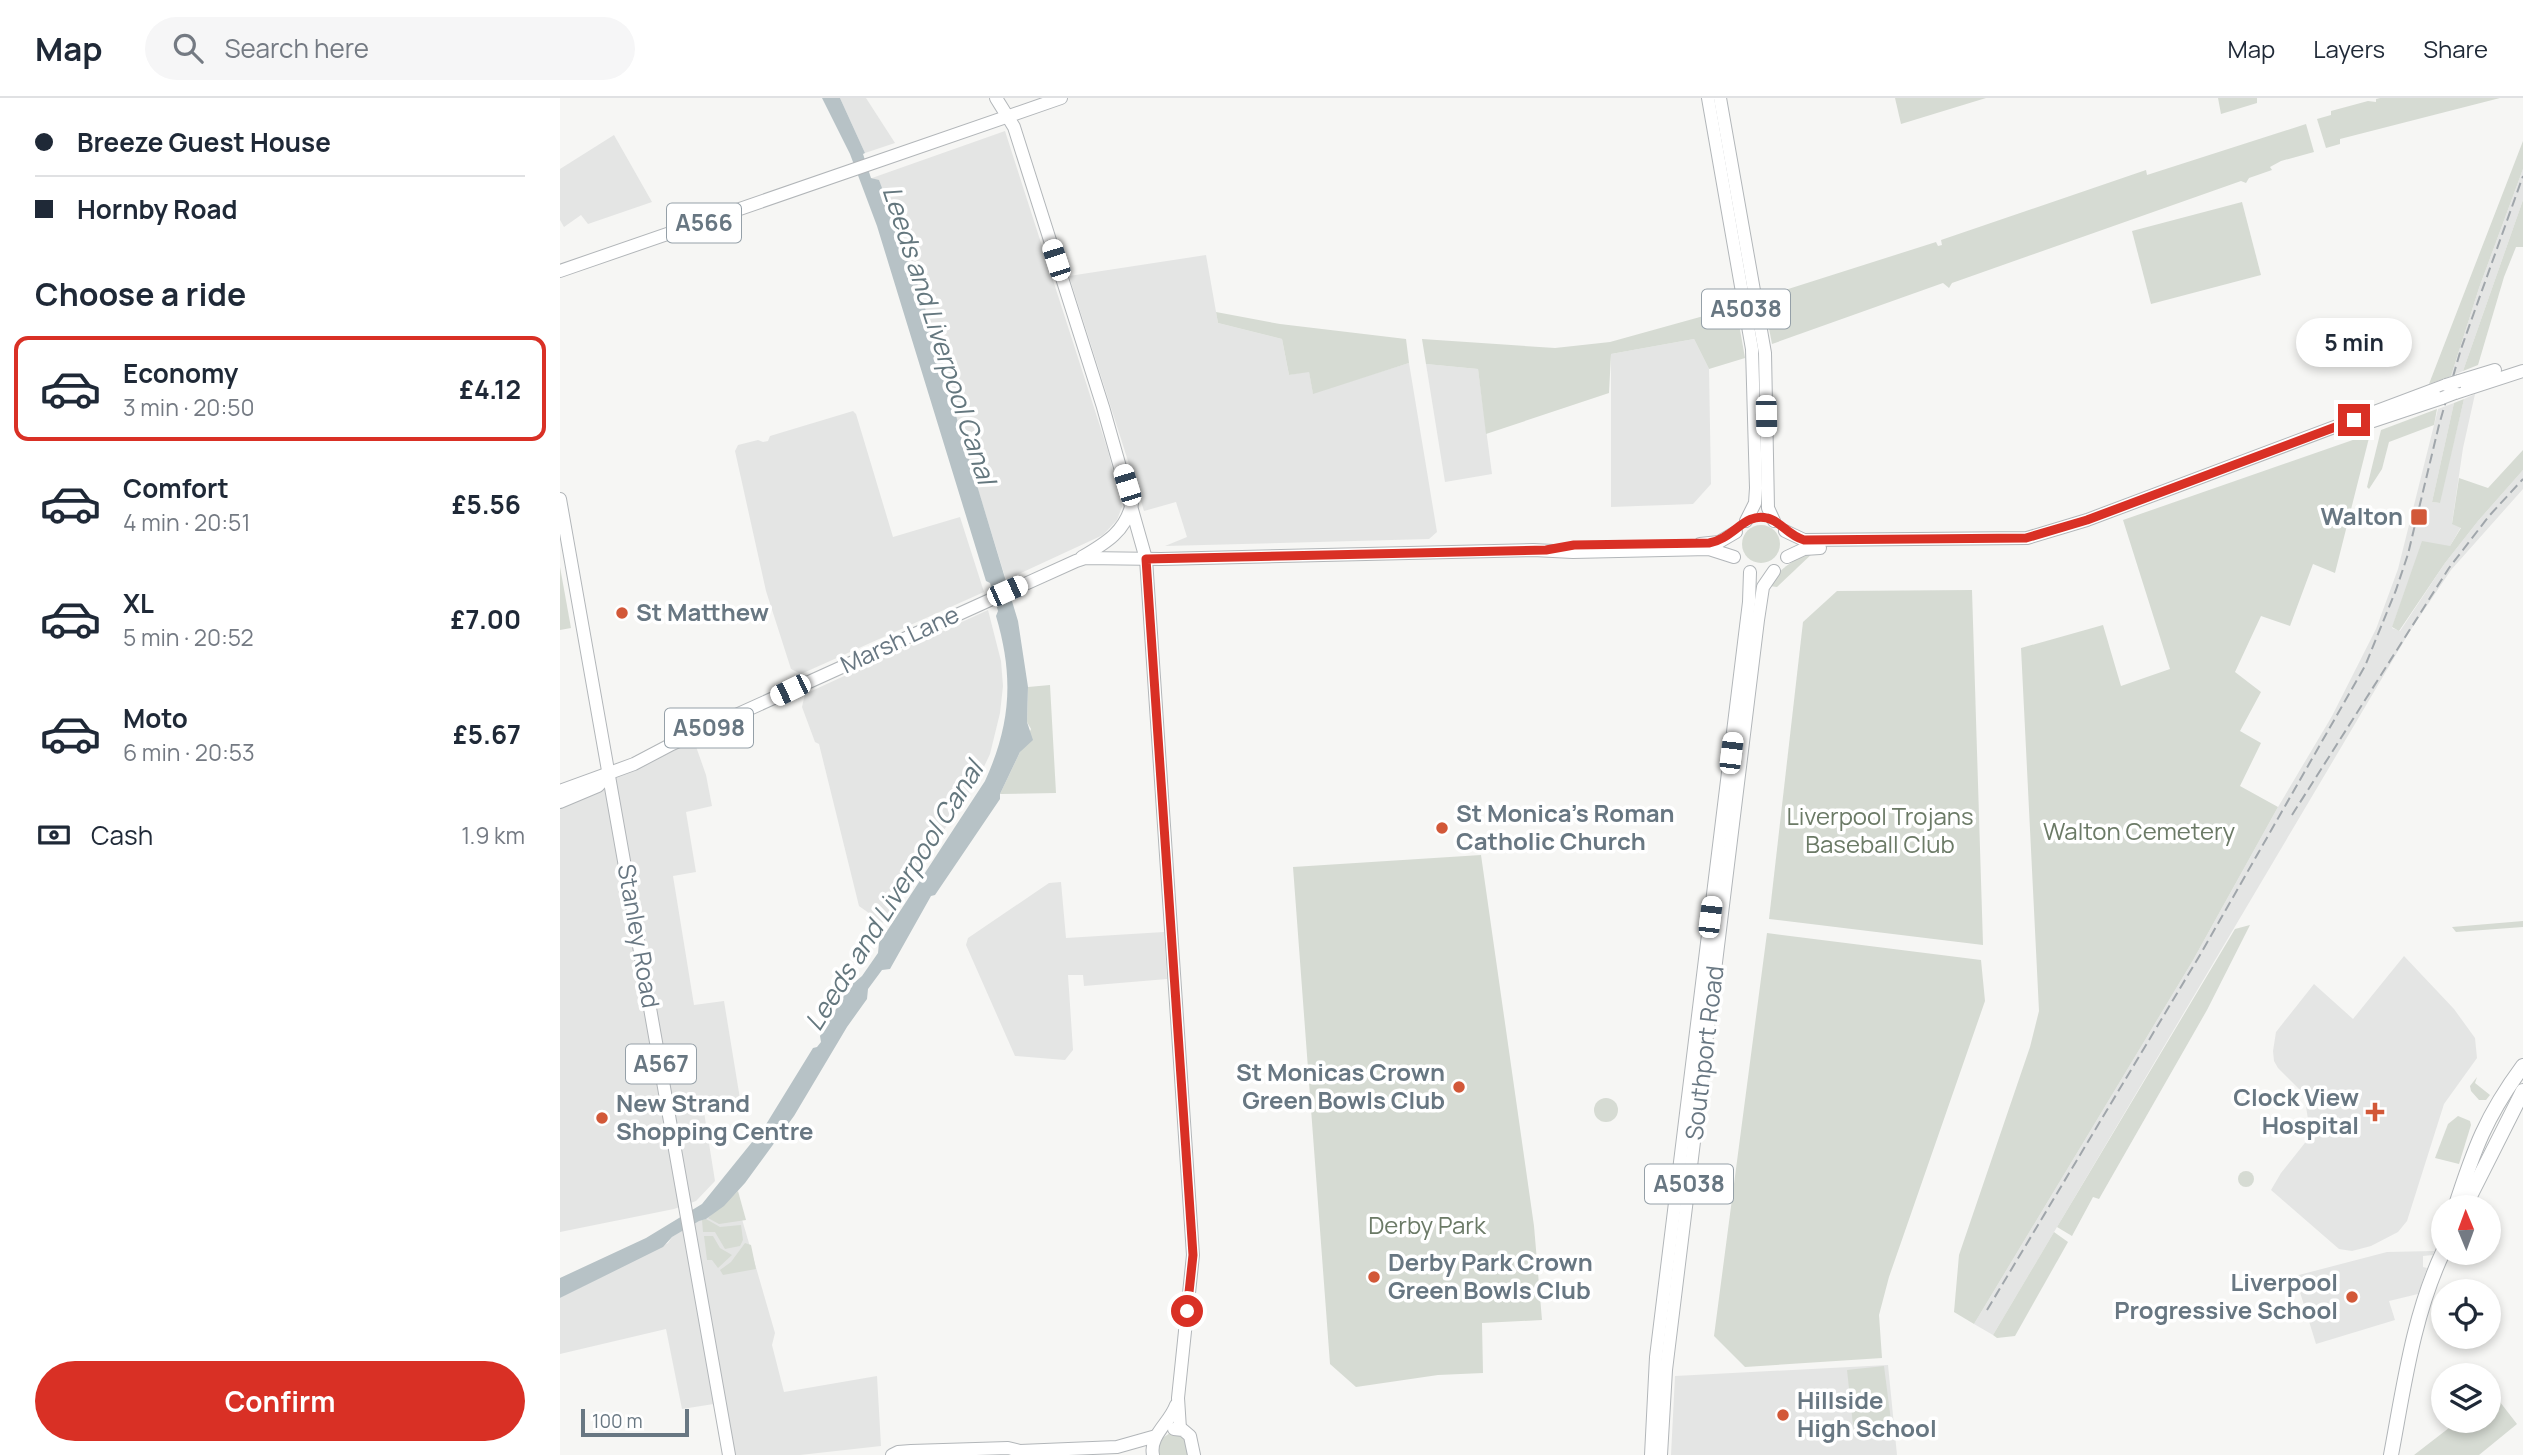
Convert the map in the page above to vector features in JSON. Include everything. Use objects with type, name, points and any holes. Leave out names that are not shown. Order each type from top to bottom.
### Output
[{"type":"highway","points":[[2460,1195],[2481,1133],[2498,1100],[2523,1066]]},
{"type":"highway","points":[[2471,1195],[2523,1091]]},
{"type":"highway","points":[[2391,1455],[2410,1350],[2437,1265]]},
{"type":"main road","points":[[996,98],[1010,117],[1132,502],[1146,559],[1193,1255],[1178,1398],[1180,1429]]},
{"type":"main road","name":"A566","points":[[560,271],[1061,98]]},
{"type":"main road","name":"A5038","points":[[1708,98],[1752,349],[1755,503],[1746,521],[1736,531]]},
{"type":"main road","name":"A5038","points":[[1720,98],[1765,353],[1768,508],[1774,521]]},
{"type":"main road","points":[[1746,521],[1758,517],[1774,521],[1796,538],[1813,541],[2026,538],[2087,520],[2523,363]]},
{"type":"main road","points":[[1787,557],[1813,548],[2025,547],[2090,527],[2450,389],[2523,371]]},
{"type":"main road","name":"Stanley Road","points":[[560,499],[729,1455]]},
{"type":"main road","name":"Marsh Lane","points":[[560,791],[610,774],[1071,563],[1118,532],[1129,517],[1132,502]]},
{"type":"main road","points":[[1736,531],[1732,547],[1734,557],[1742,567],[1761,574],[1774,571]]},
{"type":"main road","name":"A5098","points":[[1546,550],[1574,545],[1709,543],[1718,542],[1736,531]]},
{"type":"main road","points":[[1785,531],[1789,544],[1787,557]]},
{"type":"main road","name":"A5098","points":[[1146,559],[1709,549],[1734,557]]},
{"type":"main road","name":"A5038","points":[[1774,571],[1787,557]]},
{"type":"main road","name":"Marsh Lane","points":[[1071,563],[1095,558],[1146,559]]},
{"type":"main road","name":"Southport Road","points":[[1661,1455],[1666,1370],[1758,620],[1763,587],[1774,571]]},
{"type":"main road","name":"Southport Road","points":[[1651,1455],[1656,1357],[1749,602],[1750,572]]},
{"type":"main road","name":"Marsh Lane","points":[[560,802],[598,786],[610,774]]},
{"type":"main road","points":[[1117,1447],[1150,1455],[1152,1444],[1172,1416],[1178,1398]]},
{"type":"main road","points":[[892,1455],[898,1451],[997,1448],[1015,1453],[1117,1447],[1158,1433],[1180,1429],[1191,1436],[1196,1453]]},
{"type":"shaded area","points":[[822,98],[840,98],[865,153],[863,154],[871,178],[879,180],[912,267],[1018,621],[1028,687],[1027,722],[1033,740],[1020,752],[1000,799],[935,895],[931,896],[890,969],[882,970],[868,989],[867,999],[847,1027],[794,1116],[745,1183],[724,1206],[672,1237],[663,1247],[560,1298],[560,1278],[646,1238],[702,1204],[765,1126],[813,1048],[821,1042],[820,1036],[849,987],[862,976],[878,953],[879,943],[985,781],[1005,720],[1006,660],[996,616],[998,611],[990,583],[986,581],[877,226],[850,154]]},
{"type":"shaded area","points":[[840,98],[866,98],[895,143],[865,153]]},
{"type":"shaded area","points":[[1005,131],[1108,451],[1122,507],[1117,520],[1103,535],[1006,580],[912,267],[879,181],[872,178]]},
{"type":"shaded area","points":[[614,135],[652,202],[588,224],[581,215],[564,227],[560,220],[560,169]]},
{"type":"shaded area","points":[[2523,169],[2523,200],[2463,371],[2451,376],[2479,288]]},
{"type":"shaded area","points":[[1206,255],[1218,323],[1282,339],[1289,375],[1309,371],[1313,393],[1409,363],[1437,532],[1429,539],[1165,546],[1187,537],[1176,502],[1144,511],[1069,276]]},
{"type":"shaded area","points":[[1694,339],[1709,369],[1711,484],[1693,504],[1611,507],[1611,354]]},
{"type":"shaded area","points":[[1426,364],[1478,369],[1492,474],[1445,482]]},
{"type":"shaded area","points":[[2475,394],[2463,448],[2452,523],[2461,527],[2450,546],[2404,594],[2392,628],[2400,631],[2445,563],[2523,470],[2523,489],[2451,570],[2410,631],[1993,1335],[1974,1324],[2192,962],[2332,716],[2376,629],[2398,569],[2438,409],[2454,403],[2432,502],[2439,503],[2464,399]]},
{"type":"shaded area","points":[[853,411],[893,537],[960,517],[984,592],[801,674],[791,669],[766,591],[735,451],[738,445],[758,440],[768,441],[770,436]]},
{"type":"shaded area","points":[[988,610],[1001,661],[1003,686],[1000,713],[990,754],[980,775],[883,923],[859,906],[819,744],[815,742],[802,707],[805,694]]},
{"type":"shaded area","points":[[692,735],[706,775],[712,806],[686,812],[696,872],[673,876],[694,1005],[724,1001],[741,1105],[704,1112],[715,1181],[696,1201],[674,1209],[560,1232],[560,795]]},
{"type":"shaded area","points":[[1061,882],[1066,938],[1164,932],[1167,979],[1084,986],[1083,975],[1068,975],[1073,1050],[1065,1060],[1015,1056],[966,945],[968,938],[1049,883]]},
{"type":"shaded area","name":"Clock View Hospital","points":[[2404,956],[2454,1009],[2475,1038],[2477,1058],[2444,1104],[2407,1221],[2398,1232],[2371,1246],[2352,1251],[2339,1249],[2271,1190],[2308,1139],[2310,1132],[2304,1094],[2274,1061],[2276,1032],[2314,984],[2353,1019]]},
{"type":"shaded area","points":[[735,1195],[775,1333],[772,1345],[784,1392],[877,1376],[881,1446],[800,1455],[729,1455],[720,1403],[682,1409],[666,1329],[560,1354],[560,1298],[668,1243],[672,1237],[699,1220],[706,1219]]},
{"type":"shaded area","name":"Liverpool Progressive School","points":[[2431,1251],[2431,1255],[2423,1256],[2423,1267],[2427,1268],[2418,1294],[2389,1301],[2395,1320],[2316,1344],[2295,1276],[2387,1252]]},
{"type":"shaded area","name":"Hillside High School","points":[[1888,1365],[1897,1455],[1671,1455],[1675,1376]]},
{"type":"green space","points":[[1895,98],[1986,98],[1901,124]]},
{"type":"green space","points":[[2218,98],[2257,98],[2257,103],[2221,114]]},
{"type":"green space","points":[[2500,98],[2340,139],[2340,144],[2326,148],[2317,119],[2331,115],[2331,111],[2368,101],[2376,102],[2376,99]]},
{"type":"green space","points":[[2306,124],[2314,152],[2281,161],[2270,167],[2272,170],[2249,178],[2246,183],[2241,181],[1952,283],[1949,288],[1943,283],[1772,344],[1763,297],[1936,242],[1938,246],[1942,245],[1941,240],[2146,170],[2147,175]]},
{"type":"green space","points":[[2523,141],[2523,169],[2479,288],[2451,376],[2429,384]]},
{"type":"green space","points":[[2523,200],[2523,247],[2516,247],[2504,277],[2478,365],[2463,371]]},
{"type":"green space","points":[[2242,202],[2261,275],[2151,304],[2132,231]]},
{"type":"green space","points":[[1736,307],[1745,358],[1709,369],[1694,339],[1611,354],[1609,393],[1486,434],[1478,369],[1426,364],[1422,339],[1555,348],[1610,342]]},
{"type":"green space","points":[[1216,312],[1280,324],[1406,339],[1409,363],[1313,394],[1309,372],[1289,375],[1282,339],[1218,323]]},
{"type":"green space","points":[[2464,399],[2440,503],[2432,502],[2454,403]]},
{"type":"green space","points":[[2437,409],[2434,425],[2389,442],[2382,469],[2369,489],[2367,487],[2381,430]]},
{"type":"green space","name":"Walton Cemetery","points":[[2370,434],[2335,573],[2313,564],[2290,626],[2261,616],[2235,672],[2261,692],[2240,731],[2261,743],[2240,786],[2278,807],[2192,962],[1974,1324],[1954,1312],[1959,1255],[2030,1047],[2039,1011],[2021,648],[2103,625],[2121,686],[2170,669],[2123,520]]},
{"type":"green space","points":[[2523,450],[2523,470],[2445,563],[2399,631],[2392,627],[2422,541],[2450,546],[2461,528],[2452,524],[2459,478],[2488,488]]},
{"type":"green space","points":[[1761,525],[1774,531],[1780,544],[1774,557],[1761,563],[1748,557],[1742,544],[1748,531]]},
{"type":"green space","points":[[1815,551],[1777,587],[1769,586],[1789,564]]},
{"type":"green space","points":[[560,567],[571,628],[560,630]]},
{"type":"green space","name":"Liverpool Trojans Baseball Club","points":[[1972,590],[1983,945],[1769,919],[1803,622],[1837,591]]},
{"type":"green space","points":[[1050,685],[1056,793],[1000,794],[1031,729],[1027,722],[1028,687]]},
{"type":"green space","name":"Derby Park","points":[[1481,855],[1534,1226],[1542,1320],[1482,1323],[1483,1373],[1438,1375],[1356,1387],[1330,1364],[1293,867]]},
{"type":"green space","points":[[2523,921],[2523,927],[2456,932],[2452,927]]},
{"type":"green space","points":[[2250,925],[2207,1010],[2099,1199],[2093,1197],[2072,1236],[2057,1227],[2235,929]]},
{"type":"green space","points":[[1767,933],[1981,960],[1985,1001],[1889,1277],[1879,1315],[1882,1358],[1745,1367],[1714,1336]]},
{"type":"green space","points":[[2477,1077],[2475,1083],[2490,1095],[2486,1100],[2479,1100],[2471,1091],[2470,1086]]},
{"type":"green space","points":[[1601,1098],[1611,1098],[1618,1105],[1618,1115],[1611,1122],[1601,1122],[1594,1115],[1594,1105]]},
{"type":"green space","points":[[2458,1116],[2470,1121],[2471,1125],[2459,1164],[2435,1158],[2448,1124]]},
{"type":"green space","points":[[2243,1171],[2249,1171],[2254,1179],[2252,1185],[2243,1187],[2238,1182],[2238,1176]]},
{"type":"green space","points":[[738,1191],[746,1220],[719,1224],[708,1218]]},
{"type":"green space","points":[[706,1219],[720,1227],[741,1225],[743,1240],[740,1246],[725,1249],[715,1232],[703,1232],[702,1220]]},
{"type":"green space","points":[[2054,1232],[2068,1242],[2015,1336],[1997,1338],[1993,1335]]},
{"type":"green space","points":[[704,1236],[713,1236],[720,1248],[732,1255],[718,1268],[712,1260],[707,1260]]},
{"type":"green space","points":[[745,1243],[751,1245],[756,1269],[723,1275],[720,1270],[731,1262]]},
{"type":"green space","points":[[1884,1366],[1891,1421],[1853,1425],[1847,1370]]},
{"type":"green space","points":[[2501,1403],[2517,1424],[2479,1455],[2414,1455],[2442,1433],[2501,1433]]},
{"type":"green space","points":[[1170,1433],[1179,1435],[1184,1440],[1189,1455],[1159,1455],[1158,1441]]},
{"type":"railway","points":[[1987,1310],[2200,955],[2365,666],[2408,554],[2439,425],[2461,349],[2523,176]]},
{"type":"railway","points":[[2292,815],[2449,568],[2489,516],[2523,479]]},
{"type":"place","name":"Walton","points":[[2419,517]]},
{"type":"place","name":"St Matthew","points":[[622,613]]},
{"type":"place","name":"St Monica's Roman Catholic Church","points":[[1442,828]]},
{"type":"place","name":"St Monicas Crown Green Bowls Club","points":[[1459,1087]]},
{"type":"place","name":"Clock View Hospital","points":[[2375,1112]]},
{"type":"place","name":"New Strand Shopping Centre","points":[[602,1118]]},
{"type":"place","name":"Derby Park Crown Green Bowls Club","points":[[1374,1277]]},
{"type":"place","name":"Liverpool Progressive School","points":[[2352,1297]]},
{"type":"place","name":"Hillside High School","points":[[1783,1415]]},
{"type":"route","points":[[1187,1311],[1193,1255],[1146,559],[1546,550],[1574,545],[1709,543],[1718,542],[1746,521],[1758,517],[1766,517],[1796,538],[1804,540],[2026,538],[2087,520],[2354,420]]},
{"type":"water label","name":"Leeds and Liverpool Canal","points":[[939,335]]},
{"type":"water label","name":"Leeds and Liverpool Canal","points":[[894,896]]}]
